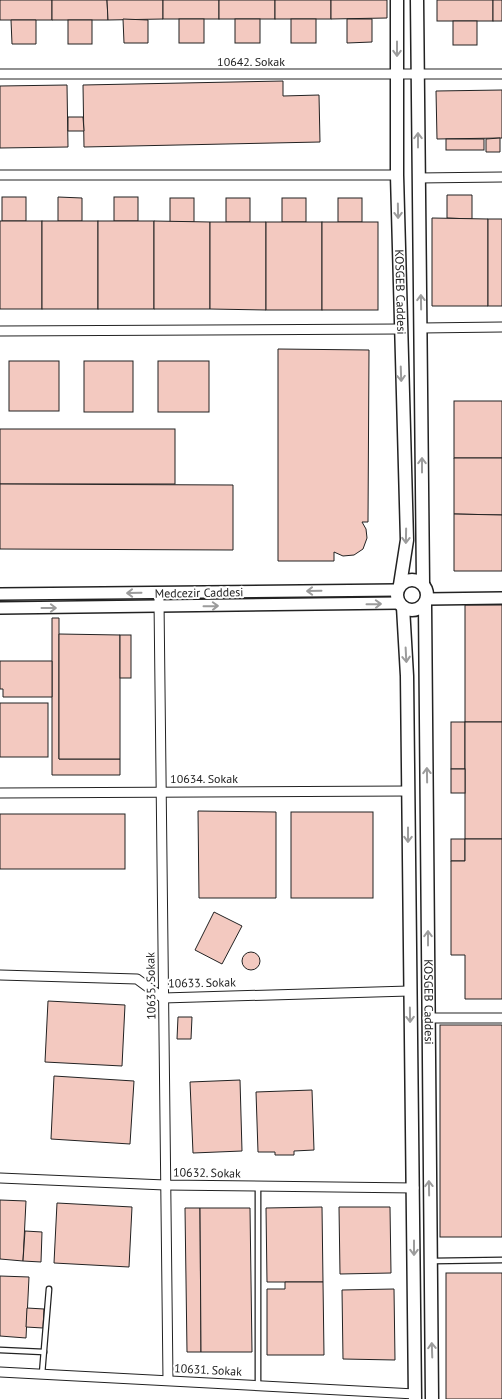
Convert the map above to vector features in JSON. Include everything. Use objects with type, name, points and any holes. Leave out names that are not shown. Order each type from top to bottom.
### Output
[{"type":"main road","name":"KOSGEB Caddesi","points":[[397,0],[397,176],[407,540],[399,588]]},
{"type":"main road","name":"KOSGEB Caddesi","points":[[418,0],[418,178],[423,583]]},
{"type":"main road","points":[[408,580],[423,583],[427,590],[426,601],[417,610],[401,605],[399,588],[408,580]]},
{"type":"main road","name":"KOSGEB Caddesi","points":[[426,601],[427,1018],[432,1399]]},
{"type":"main road","name":"KOSGEB Caddesi","points":[[401,605],[407,676],[415,1396]]},
{"type":"street","name":"10642. Sokak","points":[[0,74],[502,74]]},
{"type":"street","points":[[0,175],[397,176]]},
{"type":"street","points":[[418,178],[502,177]]},
{"type":"street","points":[[421,328],[502,327]]},
{"type":"street","points":[[0,331],[400,329]]},
{"type":"street","name":"Medcezir Caddesi","points":[[0,594],[399,588]]},
{"type":"street","name":"10635. Sokak","points":[[159,592],[168,1380]]},
{"type":"street","points":[[426,601],[502,598]]},
{"type":"street","name":"Medcezir Caddesi","points":[[0,608],[401,605]]},
{"type":"street","name":"10634. Sokak","points":[[0,793],[408,791]]},
{"type":"street","name":"10633. Sokak","points":[[0,975],[136,979],[163,998],[409,991]]},
{"type":"street","points":[[427,1018],[502,1018]]},
{"type":"street","name":"10632. Sokak","points":[[0,1178],[165,1185],[414,1188]]},
{"type":"street","name":"10631. Sokak","points":[[0,1372],[258,1385],[415,1396]]},
{"type":"lane","points":[[258,1186],[258,1385]]},
{"type":"lane","points":[[429,1261],[502,1260]]},
{"type":"lane","points":[[42,1374],[49,1289]]},
{"type":"lane","points":[[0,1350],[44,1352]]},
{"type":"building","points":[[0,0],[52,0],[52,20],[0,20]]},
{"type":"building","points":[[52,0],[107,0],[108,20],[52,20]]},
{"type":"building","points":[[107,0],[163,0],[163,19],[108,20]]},
{"type":"building","points":[[163,0],[219,0],[219,19],[163,19]]},
{"type":"building","points":[[219,0],[275,0],[275,19],[219,19]]},
{"type":"building","points":[[275,0],[331,0],[331,19],[275,19]]},
{"type":"building","points":[[331,0],[387,0],[387,18],[331,19]]},
{"type":"building","points":[[437,0],[493,0],[493,21],[437,21]]},
{"type":"building","points":[[493,0],[502,0],[502,21],[493,21]]},
{"type":"building","points":[[123,19],[148,20],[148,43],[124,43]]},
{"type":"building","points":[[179,19],[204,19],[204,43],[179,43]]},
{"type":"building","points":[[235,19],[260,19],[260,43],[235,43]]},
{"type":"building","points":[[291,19],[316,19],[316,43],[291,43]]},
{"type":"building","points":[[347,19],[372,19],[372,42],[347,43]]},
{"type":"building","points":[[11,20],[36,20],[36,44],[12,44]]},
{"type":"building","points":[[68,20],[92,20],[92,44],[68,44]]},
{"type":"building","points":[[453,21],[477,21],[477,45],[453,45]]},
{"type":"building","points":[[283,81],[283,96],[319,95],[320,142],[84,147],[83,85]]},
{"type":"building","points":[[67,85],[68,147],[0,148],[0,86]]},
{"type":"building","points":[[502,90],[502,138],[437,139],[436,91]]},
{"type":"building","points":[[68,117],[83,117],[84,131],[68,131]]},
{"type":"building","points":[[500,138],[500,152],[486,152],[486,139]]},
{"type":"building","points":[[446,139],[484,139],[484,150],[446,150]]},
{"type":"building","points":[[447,195],[472,195],[472,219],[447,218]]},
{"type":"building","points":[[2,197],[26,197],[26,221],[2,221]]},
{"type":"building","points":[[58,197],[82,198],[82,221],[58,221]]},
{"type":"building","points":[[114,197],[138,197],[138,221],[114,221]]},
{"type":"building","points":[[170,198],[194,198],[194,222],[170,222]]},
{"type":"building","points":[[226,198],[250,198],[250,222],[226,222]]},
{"type":"building","points":[[282,198],[306,198],[306,222],[282,222]]},
{"type":"building","points":[[338,198],[362,198],[362,222],[338,222]]},
{"type":"building","points":[[432,218],[488,219],[488,306],[432,306]]},
{"type":"building","points":[[488,219],[502,219],[502,306],[488,306]]},
{"type":"building","points":[[0,221],[42,221],[42,309],[0,309]]},
{"type":"building","points":[[42,221],[98,221],[98,309],[42,309]]},
{"type":"building","points":[[98,221],[154,221],[154,309],[98,309]]},
{"type":"building","points":[[154,221],[210,222],[210,309],[154,309]]},
{"type":"building","points":[[210,222],[266,222],[266,310],[210,309]]},
{"type":"building","points":[[266,222],[322,222],[322,310],[266,310]]},
{"type":"building","points":[[322,222],[378,222],[378,310],[322,310]]},
{"type":"building","points":[[278,349],[369,350],[368,522],[362,522],[366,529],[367,538],[363,549],[354,555],[343,556],[334,552],[334,561],[278,561]]},
{"type":"building","points":[[9,361],[59,361],[59,411],[9,411]]},
{"type":"building","points":[[84,361],[133,361],[133,412],[84,412]]},
{"type":"building","points":[[158,361],[209,361],[209,412],[158,412]]},
{"type":"building","points":[[454,401],[502,401],[502,458],[454,458]]},
{"type":"building","points":[[0,429],[175,429],[175,484],[0,484]]},
{"type":"building","points":[[454,458],[502,458],[502,515],[454,514]]},
{"type":"building","points":[[0,484],[233,485],[233,550],[0,549]]},
{"type":"building","points":[[454,514],[502,515],[502,571],[454,571]]},
{"type":"building","points":[[465,605],[502,605],[502,722],[465,722]]},
{"type":"building","points":[[52,618],[59,618],[59,759],[120,759],[120,775],[52,775]]},
{"type":"building","points":[[59,634],[120,635],[120,759],[59,759]]},
{"type":"building","points":[[120,635],[131,635],[131,678],[120,678]]},
{"type":"building","points":[[0,661],[52,661],[52,697],[3,697],[3,689],[0,689]]},
{"type":"building","points":[[0,703],[48,703],[48,757],[0,757]]},
{"type":"building","points":[[451,722],[465,722],[465,769],[451,769]]},
{"type":"building","points":[[465,722],[502,722],[502,839],[465,839]]},
{"type":"building","points":[[451,769],[465,769],[465,793],[451,793]]},
{"type":"building","points":[[198,811],[276,812],[276,898],[199,898]]},
{"type":"building","points":[[291,812],[373,812],[373,898],[291,898]]},
{"type":"building","points":[[0,814],[125,814],[125,869],[0,869]]},
{"type":"building","points":[[451,839],[465,839],[465,861],[451,861]]},
{"type":"building","points":[[465,839],[502,839],[502,999],[465,999],[465,955],[451,955],[451,861],[465,861]]},
{"type":"building","points":[[214,912],[242,926],[222,964],[195,950]]},
{"type":"building","points":[[251,952],[257,955],[260,961],[257,967],[251,970],[245,967],[242,961],[245,955]]},
{"type":"building","points":[[48,1001],[125,1005],[122,1066],[45,1062]]},
{"type":"building","points":[[178,1017],[192,1017],[191,1039],[177,1039]]},
{"type":"building","points":[[440,1025],[502,1025],[502,1237],[440,1237]]},
{"type":"building","points":[[54,1076],[134,1081],[130,1144],[51,1139]]},
{"type":"building","points":[[240,1080],[242,1151],[193,1153],[190,1082]]},
{"type":"building","points":[[312,1090],[314,1150],[294,1151],[294,1155],[275,1155],[275,1152],[258,1152],[256,1092]]},
{"type":"building","points":[[0,1200],[26,1201],[23,1261],[0,1259]]},
{"type":"building","points":[[57,1203],[132,1207],[129,1267],[54,1263]]},
{"type":"building","points":[[322,1207],[323,1282],[267,1282],[266,1208]]},
{"type":"building","points":[[339,1207],[390,1207],[391,1273],[340,1274]]},
{"type":"building","points":[[185,1208],[200,1208],[201,1352],[187,1352]]},
{"type":"building","points":[[200,1208],[250,1208],[252,1352],[201,1352]]},
{"type":"building","points":[[25,1231],[42,1232],[41,1262],[23,1261]]},
{"type":"building","points":[[446,1273],[502,1273],[502,1399],[446,1399]]},
{"type":"building","points":[[0,1276],[29,1277],[26,1338],[0,1336]]},
{"type":"building","points":[[285,1282],[323,1282],[324,1355],[267,1355],[267,1289],[285,1289]]},
{"type":"building","points":[[394,1289],[395,1360],[343,1359],[342,1290]]},
{"type":"building","points":[[27,1308],[44,1309],[43,1328],[26,1327]]}]
